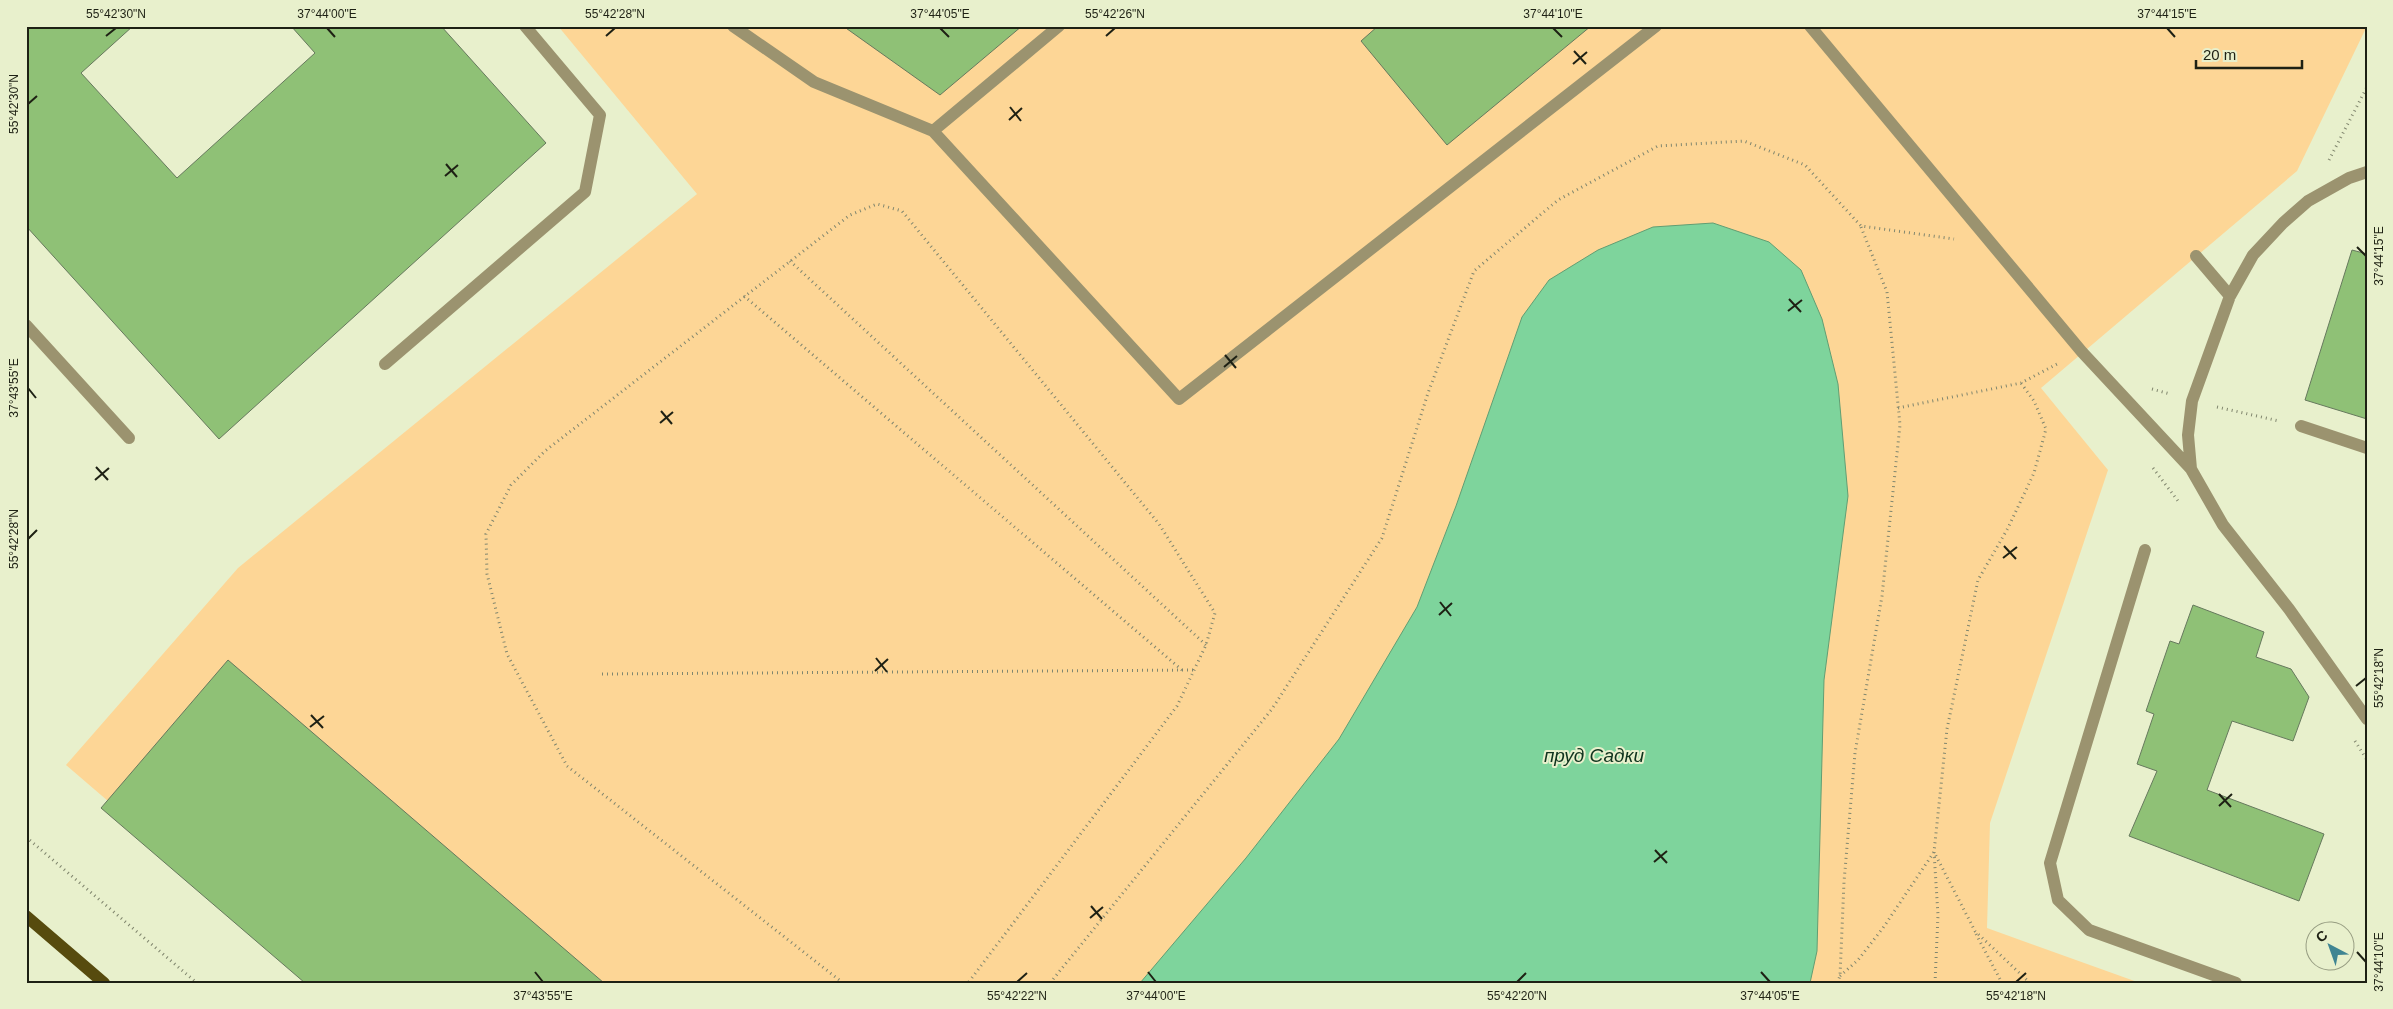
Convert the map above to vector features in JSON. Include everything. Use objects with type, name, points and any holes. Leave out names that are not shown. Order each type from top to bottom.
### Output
[{"type":"main road","points":[[26,916],[104,983]]},
{"type":"street","points":[[385,364],[585,192],[600,116],[525,26]]},
{"type":"street","points":[[733,26],[814,82],[933,131],[1179,399],[1656,26]]},
{"type":"street","points":[[933,131],[1059,26]]},
{"type":"street","points":[[1810,26],[2082,352],[2192,469],[2223,525],[2289,609],[2367,719]]},
{"type":"street","points":[[2192,469],[2188,435],[2192,401],[2230,296],[2253,255],[2283,223],[2308,201],[2349,178],[2367,172]]},
{"type":"street","points":[[2196,256],[2230,296]]},
{"type":"street","points":[[26,326],[129,438]]},
{"type":"street","points":[[2301,426],[2367,448]]},
{"type":"street","points":[[2145,550],[2050,863],[2058,900],[2089,930],[2236,983]]},
{"type":"path","points":[[2308,201],[2367,87]]},
{"type":"path","points":[[1050,983],[1272,709],[1382,538],[1428,393],[1474,271],[1558,200],[1658,146],[1744,140],[1805,165],[1861,226],[1887,292],[1900,425],[1882,596],[1855,754],[1844,882],[1840,976],[1837,983]]},
{"type":"path","points":[[843,983],[567,766],[507,654],[487,574],[486,534],[511,485],[545,451],[850,215],[877,204],[902,211],[1159,524],[1215,613],[1206,645],[1177,706],[968,983]]},
{"type":"path","points":[[1861,226],[1992,245]]},
{"type":"path","points":[[790,261],[1206,645]]},
{"type":"path","points":[[744,296],[1182,670]]},
{"type":"path","points":[[1898,408],[2021,383],[2082,352]]},
{"type":"path","points":[[1935,983],[1938,915],[1934,852],[1947,729],[1978,580],[2008,528],[2034,473],[2046,429],[2034,401],[2021,383]]},
{"type":"path","points":[[2148,387],[2192,401],[2301,426]]},
{"type":"path","points":[[602,674],[1194,670]]},
{"type":"path","points":[[26,837],[197,983]]},
{"type":"path","points":[[1840,976],[1858,960],[1883,928],[1934,852]]},
{"type":"path","points":[[1934,852],[2002,983]]},
{"type":"path","points":[[1975,931],[2030,983]]},
{"type":"shaded area","points":[[558,26],[2367,26],[2297,171],[2041,388],[2108,470],[1990,823],[1987,928],[2140,983],[320,983],[66,765],[238,568],[697,194]]},
{"type":"water","name":"пруд Садки","points":[[1713,223],[1769,242],[1801,270],[1822,319],[1838,384],[1848,496],[1824,680],[1817,951],[1810,983],[1140,983],[1246,858],[1339,739],[1417,607],[1456,506],[1522,317],[1549,280],[1598,250],[1653,227]]},
{"type":"building","points":[[26,26],[133,26],[81,73],[177,178],[315,53],[291,26],[441,26],[546,143],[219,439],[26,226]]},
{"type":"building","points":[[843,26],[1022,26],[940,95]]},
{"type":"building","points":[[1378,26],[1591,26],[1447,145],[1361,41]]},
{"type":"building","points":[[2352,250],[2367,254],[2367,419],[2305,400]]},
{"type":"building","points":[[2193,605],[2264,632],[2256,657],[2291,669],[2309,697],[2293,741],[2232,721],[2207,790],[2324,834],[2299,901],[2129,836],[2157,771],[2137,764],[2154,714],[2146,711],[2170,641],[2179,644]]},
{"type":"building","points":[[228,660],[604,983],[305,983],[101,808]]}]
